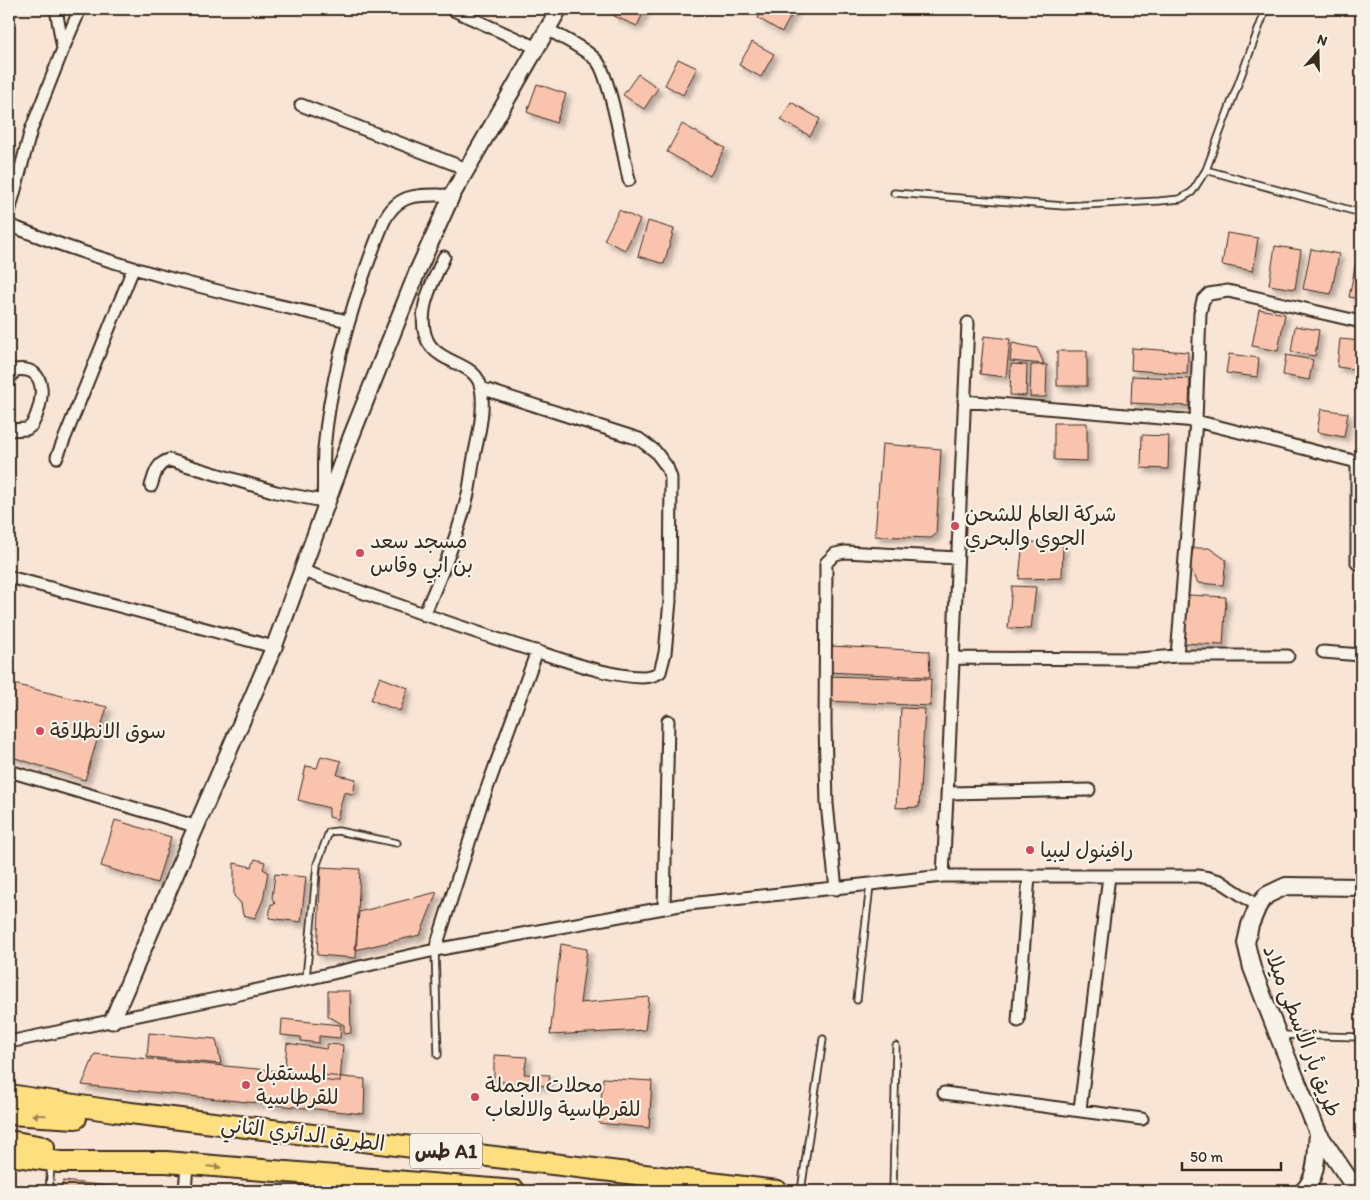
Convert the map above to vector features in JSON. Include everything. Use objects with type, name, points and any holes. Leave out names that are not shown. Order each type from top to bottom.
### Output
[{"type":"highway","name":"الطريق الدائري الثاني","points":[[9,1095],[114,1111],[777,1191]]},
{"type":"highway","points":[[9,1114],[63,1116],[640,1180],[679,1179]]},
{"type":"highway","points":[[9,1141],[37,1147],[166,1162]]},
{"type":"highway","name":"الطريق الدائري الثاني","points":[[9,1155],[52,1161],[166,1162],[470,1190],[515,1191]]},
{"type":"main road","points":[[1258,906],[1267,896],[1286,886],[1361,887]]},
{"type":"main road","name":"طريق بأر الأسطى ميلاد","points":[[1258,906],[1246,943],[1252,968],[1318,1133],[1351,1182],[1361,1191]]},
{"type":"main road","name":"طريق بأر الأسطى ميلاد","points":[[1303,1191],[1312,1180],[1318,1133]]},
{"type":"street","points":[[56,9],[63,49]]},
{"type":"street","points":[[9,212],[31,130],[80,9]]},
{"type":"street","points":[[451,9],[537,48]]},
{"type":"street","points":[[112,1021],[198,827],[274,647],[385,349],[452,195],[549,30],[559,9]]},
{"type":"street","points":[[549,30],[585,52],[601,66],[619,130],[629,180]]},
{"type":"street","points":[[301,105],[467,169]]},
{"type":"street","points":[[322,520],[322,473],[327,430],[348,321],[375,243],[391,207],[399,201],[413,196],[452,195]]},
{"type":"street","points":[[9,225],[133,269],[348,321]]},
{"type":"street","points":[[424,615],[452,548],[468,495],[479,432],[481,388],[479,381],[472,374],[435,353],[428,344],[423,323],[424,308],[444,257]]},
{"type":"street","points":[[57,457],[133,269]]},
{"type":"street","points":[[1177,656],[1196,420],[1200,313],[1203,300],[1209,294],[1228,291],[1361,322]]},
{"type":"street","points":[[943,876],[955,658],[957,558],[968,323]]},
{"type":"street","points":[[9,379],[15,370],[27,370],[39,378],[42,392],[32,425],[27,429],[9,430]]},
{"type":"street","points":[[303,571],[424,615],[611,672],[641,677],[653,676],[660,672],[665,653],[670,601],[671,478],[666,467],[655,451],[639,439],[481,388]]},
{"type":"street","points":[[964,401],[1196,420],[1359,462],[1356,563]]},
{"type":"street","points":[[151,486],[157,468],[169,460],[276,492],[323,501]]},
{"type":"street","points":[[836,889],[826,804],[826,563],[835,554],[845,552],[957,558]]},
{"type":"street","points":[[9,577],[274,647]]},
{"type":"street","points":[[435,950],[481,805],[537,651]]},
{"type":"street","points":[[1323,652],[1361,655]]},
{"type":"street","points":[[955,658],[1138,659],[1177,656],[1288,656]]},
{"type":"street","points":[[664,908],[668,721]]},
{"type":"street","points":[[9,771],[198,827]]},
{"type":"street","points":[[948,793],[1088,790]]},
{"type":"street","points":[[9,1042],[235,995],[435,950],[664,908],[943,876],[1208,878],[1220,881],[1258,906]]},
{"type":"street","points":[[1018,1021],[1029,876]]},
{"type":"street","points":[[1080,1109],[1109,876]]},
{"type":"street","points":[[944,1093],[1080,1109],[1142,1120]]},
{"type":"street","points":[[185,1191],[187,1165]]},
{"type":"lane","points":[[894,193],[1064,206],[1159,201],[1180,198],[1192,192],[1206,170],[1266,9]]},
{"type":"lane","points":[[1206,170],[1361,213]]},
{"type":"lane","points":[[306,978],[317,864],[329,832],[338,831],[398,843]]},
{"type":"lane","points":[[858,1000],[870,885]]},
{"type":"lane","points":[[435,950],[438,1055]]},
{"type":"lane","points":[[1278,1034],[1361,1037]]},
{"type":"lane","points":[[801,1191],[823,1038]]},
{"type":"lane","points":[[893,1191],[896,1046]]},
{"type":"lane","points":[[49,1191],[52,1161]]},
{"type":"building","points":[[617,9],[645,9],[637,26],[614,16]]},
{"type":"building","points":[[763,9],[795,9],[782,32],[758,18]]},
{"type":"building","points":[[752,42],[774,54],[761,77],[739,65]]},
{"type":"building","points":[[678,59],[697,68],[683,95],[665,85]]},
{"type":"building","points":[[638,74],[658,88],[644,109],[623,95]]},
{"type":"building","points":[[537,84],[566,94],[556,123],[527,112]]},
{"type":"building","points":[[791,102],[820,119],[810,136],[781,120]]},
{"type":"building","points":[[682,124],[725,148],[710,176],[667,152]]},
{"type":"building","points":[[619,210],[640,220],[625,250],[604,240]]},
{"type":"building","points":[[648,221],[674,229],[664,264],[638,256]]},
{"type":"building","points":[[1227,233],[1258,238],[1253,271],[1222,265]]},
{"type":"building","points":[[1275,246],[1301,250],[1295,289],[1269,285]]},
{"type":"building","points":[[1311,249],[1339,254],[1331,294],[1303,289]]},
{"type":"building","points":[[1356,262],[1361,263],[1361,299],[1349,297]]},
{"type":"building","points":[[1259,309],[1285,314],[1278,351],[1252,346]]},
{"type":"building","points":[[1295,326],[1319,330],[1315,356],[1291,352]]},
{"type":"building","points":[[984,336],[1010,339],[1006,377],[980,374]]},
{"type":"building","points":[[1340,339],[1361,341],[1361,370],[1337,367]]},
{"type":"building","points":[[1012,343],[1037,348],[1044,364],[1010,361]]},
{"type":"building","points":[[1132,348],[1188,352],[1187,374],[1131,370]]},
{"type":"building","points":[[1057,351],[1087,351],[1087,386],[1057,386]]},
{"type":"building","points":[[1229,354],[1259,358],[1257,377],[1226,373]]},
{"type":"building","points":[[1286,355],[1313,360],[1309,380],[1283,375]]},
{"type":"building","points":[[1011,364],[1027,365],[1026,396],[1010,395]]},
{"type":"building","points":[[1031,365],[1047,365],[1046,397],[1030,397]]},
{"type":"building","points":[[1132,376],[1190,379],[1189,406],[1131,403]]},
{"type":"building","points":[[1321,409],[1348,413],[1344,437],[1317,432]]},
{"type":"building","points":[[1054,423],[1087,423],[1087,461],[1054,460]]},
{"type":"building","points":[[1142,435],[1169,436],[1168,469],[1141,468]]},
{"type":"building","points":[[882,444],[941,449],[936,534],[931,538],[875,536]]},
{"type":"building","points":[[1023,541],[1063,545],[1062,578],[1019,579]]},
{"type":"building","points":[[1194,548],[1209,548],[1226,560],[1223,585],[1198,583],[1188,562]]},
{"type":"building","points":[[1012,586],[1036,587],[1031,629],[1008,628]]},
{"type":"building","points":[[1189,595],[1226,597],[1223,645],[1183,643]]},
{"type":"building","points":[[830,646],[929,651],[930,677],[826,672]]},
{"type":"building","points":[[827,676],[931,679],[930,706],[827,701]]},
{"type":"building","points":[[380,677],[408,688],[400,711],[371,700]]},
{"type":"building","points":[[9,683],[107,707],[85,780],[9,756]]},
{"type":"building","points":[[901,708],[925,709],[919,807],[896,808]]},
{"type":"building","points":[[321,756],[341,761],[337,775],[356,779],[353,794],[344,792],[337,819],[329,817],[329,808],[298,800],[306,766],[317,768]]},
{"type":"building","points":[[115,820],[171,837],[157,883],[101,866]]},
{"type":"building","points":[[255,859],[265,862],[263,869],[268,872],[263,900],[255,918],[243,915],[241,903],[234,896],[234,863],[252,867]]},
{"type":"building","points":[[321,867],[360,869],[356,958],[317,955]]},
{"type":"building","points":[[275,874],[306,877],[301,922],[269,918],[271,904],[275,904],[272,898]]},
{"type":"building","points":[[437,892],[420,935],[355,950],[359,912]]},
{"type":"building","points":[[561,944],[587,949],[580,1003],[649,997],[645,1030],[550,1035]]},
{"type":"building","points":[[328,991],[350,991],[351,1033],[344,1034],[344,1025],[328,1016]]},
{"type":"building","points":[[282,1019],[341,1025],[340,1038],[319,1036],[319,1043],[301,1041],[301,1037],[281,1035]]},
{"type":"building","points":[[149,1033],[216,1039],[221,1064],[147,1057]]},
{"type":"building","points":[[287,1043],[326,1049],[327,1044],[343,1045],[340,1082],[284,1077]]},
{"type":"building","points":[[95,1054],[365,1079],[364,1114],[82,1085]]},
{"type":"building","points":[[494,1055],[527,1057],[524,1074],[550,1075],[548,1086],[494,1081]]},
{"type":"building","points":[[603,1078],[652,1081],[649,1128],[599,1123]]},
{"type":"building","points":[[1356,1123],[1361,1123],[1361,1162],[1359,1162]]},
{"type":"building","points":[[63,1181],[151,1191],[62,1191]]},
{"type":"place","name":"شركة العالم للشحن الجوي والبحري","points":[[955,526]]},
{"type":"place","name":"مسجد سعد بن ابي وقاس","points":[[360,553]]},
{"type":"place","name":"سوق الانطلاقة","points":[[40,731]]},
{"type":"place","name":"رافينول ليبيا","points":[[1030,850]]},
{"type":"place","name":"المستقبل للقرطاسية","points":[[246,1085]]},
{"type":"place","name":"محلات الجملة للقرطاسية والالعاب","points":[[475,1097]]}]
